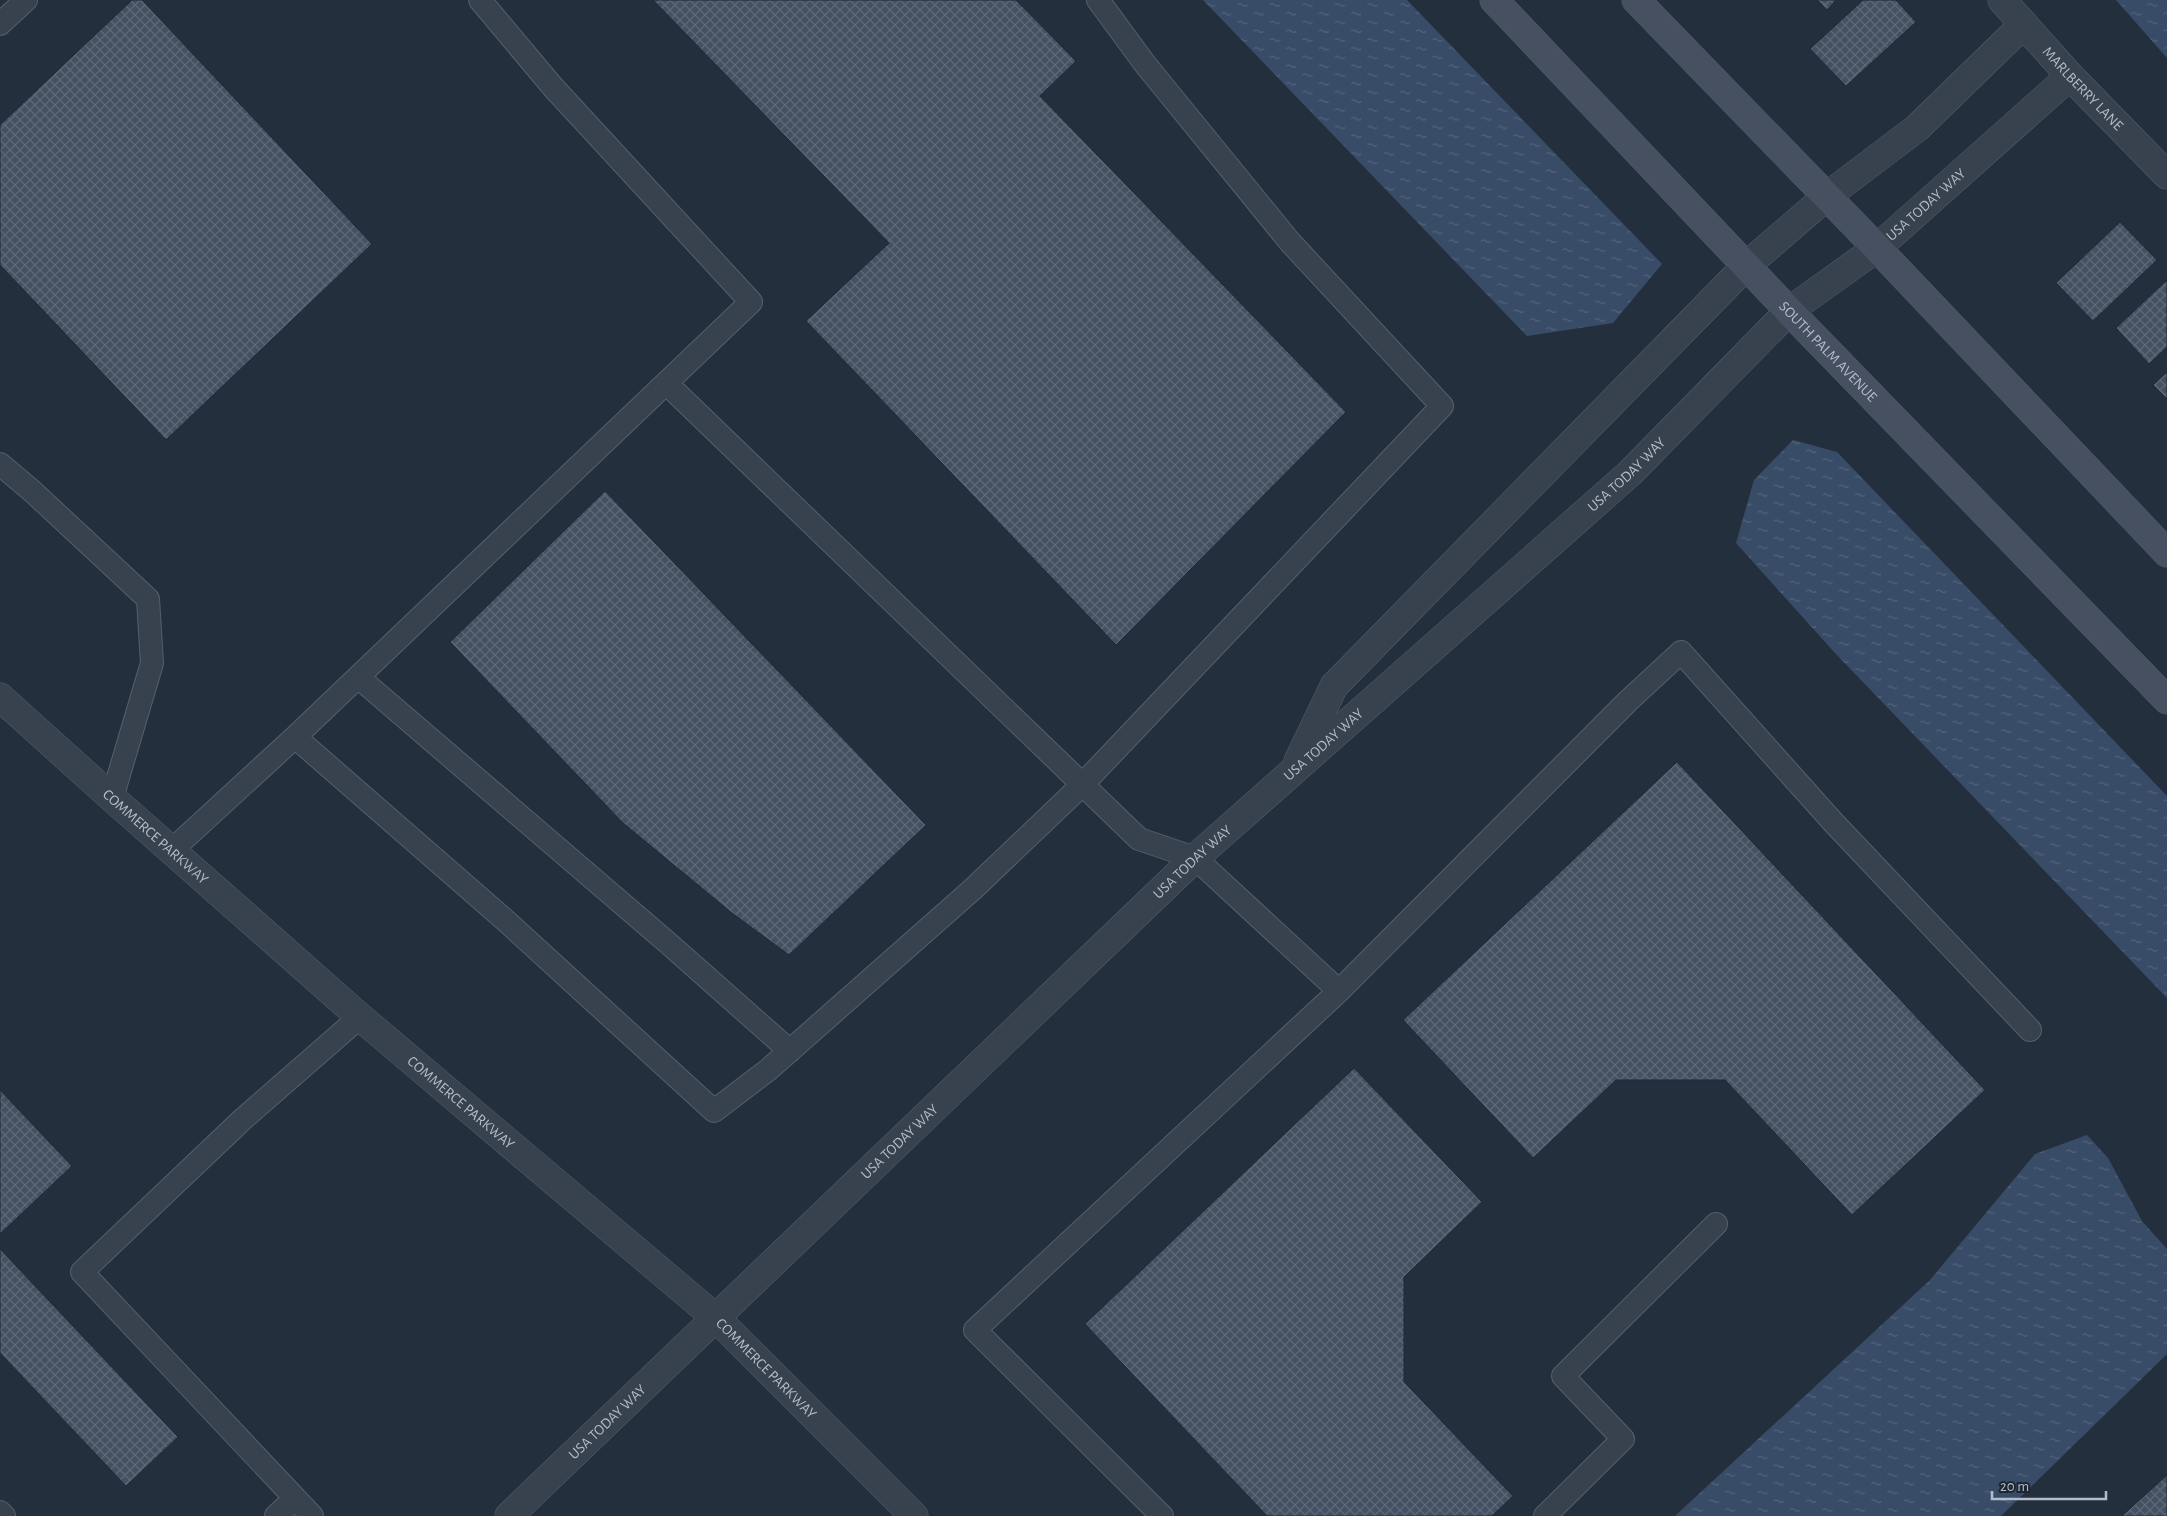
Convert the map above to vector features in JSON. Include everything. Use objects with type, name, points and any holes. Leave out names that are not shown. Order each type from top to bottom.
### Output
[{"type":"main road","name":"SOUTH PALM AVENUE","points":[[1494,0],[1789,311],[2167,700]]},
{"type":"main road","points":[[1636,0],[1877,248],[2167,553]]},
{"type":"street","name":"MARLBERRY LANE","points":[[2002,0],[2070,76],[2167,175]]},
{"type":"street","name":"USA TODAY WAY","points":[[1294,771],[1334,686],[1746,266],[1827,196],[1917,128],[2024,24]]},
{"type":"street","name":"USA TODAY WAY","points":[[509,1516],[1195,858],[1630,473],[1789,311],[1877,248],[2070,76]]},
{"type":"street","name":"COMMERCE PARKWAY","points":[[0,697],[360,1017],[716,1319],[914,1516]]},
{"type":"lane","points":[[0,24],[26,0]]},
{"type":"lane","points":[[172,850],[295,737],[751,302],[552,86],[480,0]]},
{"type":"lane","points":[[295,737],[505,920],[714,1111],[790,1051],[973,889],[1082,785],[1442,406],[1290,242],[1145,64],[1098,0]]},
{"type":"lane","points":[[666,383],[1139,839],[1195,858],[1339,992]]},
{"type":"lane","points":[[0,464],[32,491],[148,599],[152,663],[112,798]]},
{"type":"lane","points":[[1162,1516],[975,1330],[1339,992],[1628,701],[1681,652],[1832,822],[2030,1030]]},
{"type":"lane","points":[[358,677],[668,943],[790,1051]]},
{"type":"lane","points":[[312,1516],[82,1272],[244,1119],[360,1017]]},
{"type":"lane","points":[[1545,1516],[1623,1439],[1562,1376],[1716,1224]]},
{"type":"lane","points":[[276,1516],[295,1498]]},
{"type":"lane","points":[[0,1512],[4,1516]]},
{"type":"water","points":[[1203,0],[1407,0],[1662,264],[1613,323],[1527,336]]},
{"type":"water","points":[[2116,0],[2167,0],[2167,58]]},
{"type":"water","points":[[1793,440],[1837,452],[2167,796],[2167,998],[1835,653],[1736,543],[1754,480]]},
{"type":"water","points":[[2087,1135],[2108,1158],[2142,1221],[2167,1249],[2167,1354],[2001,1516],[1675,1516],[1930,1280],[2035,1154]]},
{"type":"building","points":[[132,0],[142,0],[372,244],[166,440],[0,265],[0,125]]},
{"type":"building","points":[[653,0],[1016,0],[1076,61],[1040,96],[1346,412],[1116,645],[806,321],[889,243]]},
{"type":"building","points":[[1817,0],[1836,0],[1827,10]]},
{"type":"building","points":[[1863,0],[1896,0],[1916,22],[1846,86],[1810,49]]},
{"type":"building","points":[[2120,222],[2157,260],[2093,321],[2056,283]]},
{"type":"building","points":[[2167,280],[2167,347],[2149,364],[2116,328]]},
{"type":"building","points":[[2167,372],[2167,399],[2153,385]]},
{"type":"building","points":[[605,491],[926,825],[789,955],[732,913],[623,823],[450,642]]},
{"type":"building","points":[[1677,762],[1985,1090],[1852,1215],[1725,1080],[1616,1080],[1533,1158],[1403,1020]]},
{"type":"building","points":[[1354,1068],[1482,1202],[1404,1277],[1404,1382],[1513,1496],[1492,1516],[1267,1516],[1085,1324]]},
{"type":"building","points":[[0,1090],[72,1166],[0,1234]]},
{"type":"building","points":[[0,1249],[178,1437],[126,1486],[0,1353]]},
{"type":"building","points":[[2167,1475],[2167,1516],[2122,1516]]}]
